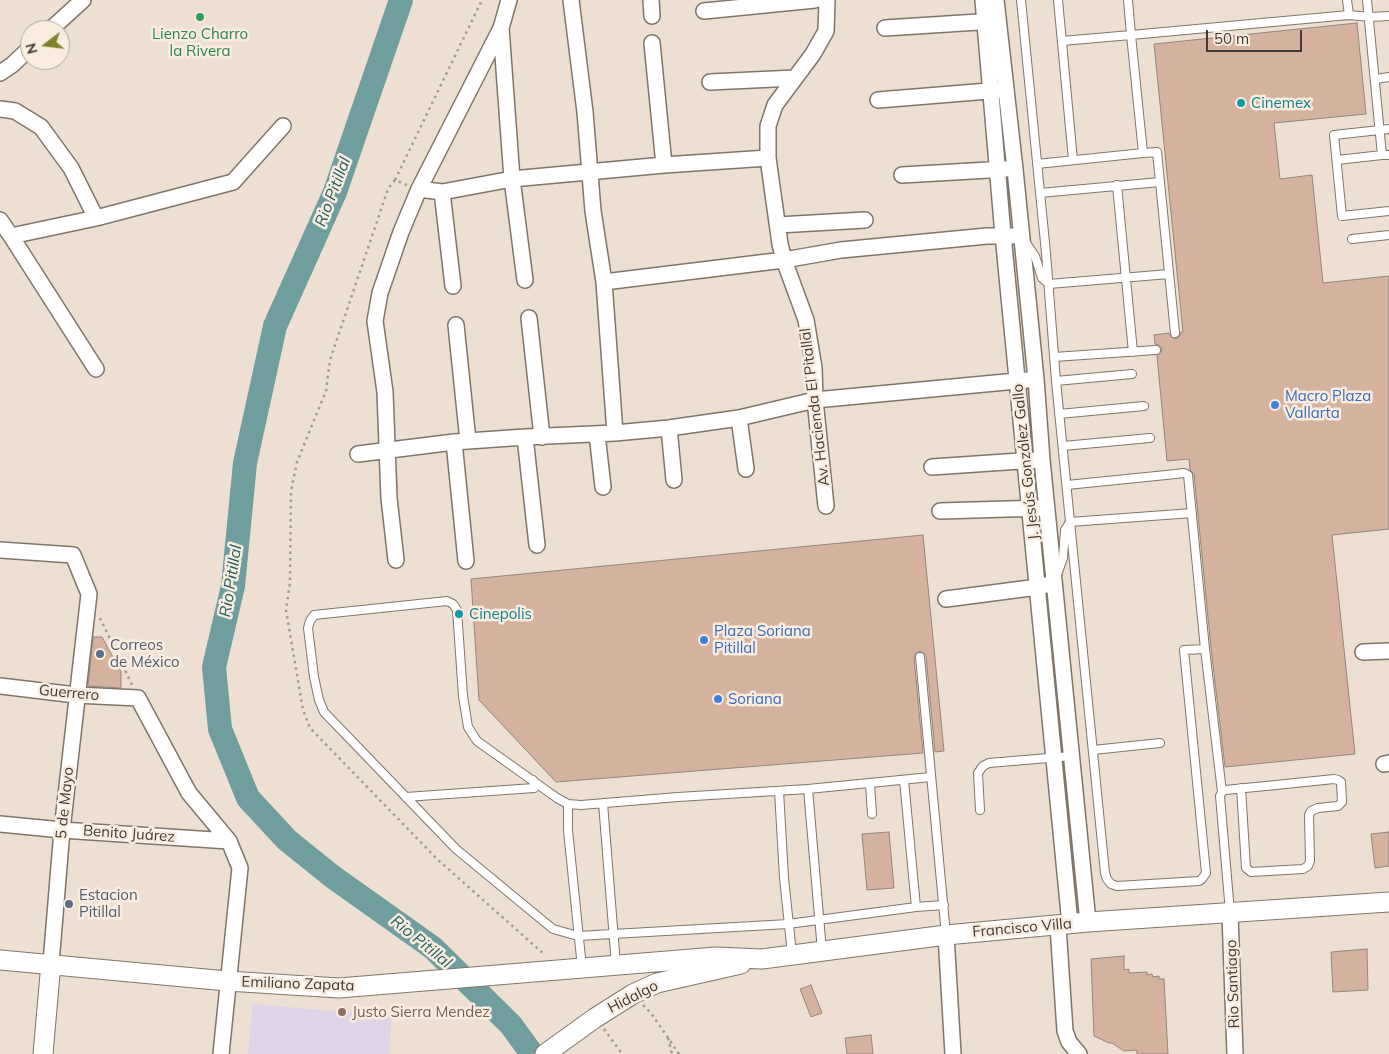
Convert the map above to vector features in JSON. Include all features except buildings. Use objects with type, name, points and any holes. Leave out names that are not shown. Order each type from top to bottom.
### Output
[{"type":"street","points":[[61,20],[83,0]]},
{"type":"street","points":[[396,560],[389,498],[385,392],[375,321],[380,293],[419,190],[501,28],[509,0]]},
{"type":"street","points":[[571,0],[585,112],[593,211],[604,282],[615,433]]},
{"type":"street","points":[[651,0],[652,16]]},
{"type":"street","points":[[704,11],[816,0]]},
{"type":"street","name":"Av. Hacienda El Pitallal","points":[[826,506],[815,400],[814,368],[806,320],[784,260],[768,158],[768,126],[774,105],[795,78],[826,31],[827,0]]},
{"type":"street","name":"J. Jesús González Gallo","points":[[983,0],[992,21]]},
{"type":"street","name":"J. Jesús González Gallo","points":[[996,0],[992,21],[999,90],[1015,169],[1072,756],[1072,924]]},
{"type":"street","points":[[886,28],[992,21]]},
{"type":"street","points":[[501,28],[512,179],[525,280]]},
{"type":"street","points":[[652,43],[664,165]]},
{"type":"street","points":[[0,73],[20,57]]},
{"type":"street","points":[[710,82],[795,78]]},
{"type":"street","points":[[878,100],[999,90]]},
{"type":"street","name":"J. Jesús González Gallo","points":[[999,90],[998,170],[1003,236],[1072,924]]},
{"type":"street","points":[[0,109],[14,111],[41,127],[72,168],[96,218]]},
{"type":"street","points":[[10,236],[96,218],[233,182],[282,126]]},
{"type":"street","points":[[419,190],[442,192],[512,179],[590,171],[768,158]]},
{"type":"street","points":[[902,175],[1015,169]]},
{"type":"street","points":[[442,192],[452,286]]},
{"type":"street","points":[[0,220],[96,369]]},
{"type":"street","points":[[778,225],[865,220]]},
{"type":"street","points":[[604,282],[784,260],[842,250],[1021,236]]},
{"type":"street","points":[[529,318],[542,437]]},
{"type":"street","points":[[456,325],[466,561]]},
{"type":"street","points":[[358,454],[461,442],[669,428],[739,418],[815,400],[1036,379]]},
{"type":"street","points":[[739,418],[746,469]]},
{"type":"street","points":[[669,428],[674,480]]},
{"type":"street","points":[[597,434],[602,487]]},
{"type":"street","points":[[525,437],[537,545]]},
{"type":"street","points":[[932,467],[1042,460]]},
{"type":"street","points":[[940,511],[1047,508]]},
{"type":"street","name":"5 de Mayo","points":[[0,550],[73,555],[89,594],[62,830],[42,1054]]},
{"type":"street","points":[[946,599],[1038,587],[1054,582]]},
{"type":"street","points":[[1363,652],[1389,650]]},
{"type":"street","name":"Guerrero","points":[[0,686],[76,695],[138,698]]},
{"type":"street","points":[[138,698],[189,792],[229,841],[240,868],[221,1054]]},
{"type":"street","name":"Benito Juárez","points":[[0,824],[229,841]]},
{"type":"street","name":"Francisco Villa","points":[[656,962],[716,957],[762,959],[946,935],[1072,924],[1389,902]]},
{"type":"street","name":"Rio Santiago","points":[[1230,914],[1235,1054]]},
{"type":"street","points":[[1072,924],[1065,1031],[1069,1042],[1078,1054]]},
{"type":"street","points":[[946,935],[953,1054]]},
{"type":"street","name":"Hidalgo","points":[[545,1054],[595,1018],[633,994],[657,983],[762,959]]},
{"type":"street","name":"Emiliano Zapata","points":[[0,960],[51,963],[227,981],[339,988],[656,962]]},
{"type":"lane","points":[[1021,0],[1059,414],[1105,873],[1107,879],[1117,886],[1202,879],[1206,873],[1184,650],[1205,649]]},
{"type":"lane","points":[[1058,0],[1073,160]]},
{"type":"lane","points":[[1128,0],[1143,153]]},
{"type":"lane","points":[[1347,0],[1349,16]]},
{"type":"lane","points":[[1337,160],[1386,155],[1385,129],[1376,79],[1367,0]]},
{"type":"lane","points":[[1062,41],[1349,16],[1389,16]]},
{"type":"lane","points":[[1376,79],[1389,77]]},
{"type":"lane","points":[[1385,129],[1334,135],[1342,216],[1389,211]]},
{"type":"lane","points":[[1037,164],[1157,152],[1175,332]]},
{"type":"lane","points":[[1040,193],[1160,182]]},
{"type":"lane","points":[[1117,185],[1133,352]]},
{"type":"lane","points":[[1352,239],[1389,235]]},
{"type":"lane","points":[[1021,236],[1032,250],[1042,278],[1048,284],[1169,274]]},
{"type":"lane","points":[[1054,357],[1156,350]]},
{"type":"lane","points":[[1056,382],[1132,374]]},
{"type":"lane","points":[[1059,414],[1144,406]]},
{"type":"lane","points":[[1063,446],[1150,438]]},
{"type":"lane","points":[[1067,485],[1184,473],[1188,477],[1205,649],[1222,792],[1220,796],[1230,914]]},
{"type":"lane","points":[[1070,522],[1192,513]]},
{"type":"lane","points":[[1054,582],[1063,558],[1065,530],[1070,522]]},
{"type":"lane","points":[[930,777],[808,790],[568,804],[477,741],[468,727],[463,696],[457,610],[453,604],[447,601],[314,616],[308,628],[314,678],[324,712],[456,848],[553,929],[578,936],[788,924],[944,905]]},
{"type":"lane","points":[[920,656],[946,935]]},
{"type":"lane","points":[[1093,750],[1160,743]]},
{"type":"lane","points":[[980,810],[978,773],[983,766],[989,763],[1072,756]]},
{"type":"lane","points":[[406,797],[534,788],[534,780]]},
{"type":"lane","points":[[904,780],[916,908]]},
{"type":"lane","points":[[1222,792],[1241,788],[1338,780],[1341,782],[1342,802],[1318,808],[1311,811],[1309,815],[1310,861],[1308,866],[1303,868],[1248,871],[1246,868],[1241,788]]},
{"type":"lane","points":[[870,784],[872,814]]},
{"type":"lane","points":[[808,790],[822,951]]},
{"type":"lane","points":[[779,791],[788,924],[792,955]]},
{"type":"lane","points":[[603,803],[616,966]]},
{"type":"lane","points":[[568,804],[568,830],[582,968]]},
{"type":"path","points":[[286,610],[290,582],[291,491],[297,462],[326,391],[330,360],[388,189],[395,180],[482,0]]},
{"type":"path","points":[[395,180],[419,190]]},
{"type":"path","points":[[89,594],[138,698]]},
{"type":"path","points":[[633,994],[651,1013],[679,1054]]},
{"type":"path","points":[[595,1018],[622,1054]]},
{"type":"path","points":[[667,1035],[672,1054]]},
{"type":"shaded area","points":[[253,1004],[392,1016],[389,1054],[248,1054]]},
{"type":"waterway","name":"Rio Pitillal","points":[[401,0],[335,192],[275,326],[245,463],[233,586],[214,667],[220,729],[248,798],[287,840],[333,877],[433,948],[511,1025],[532,1054]]},
{"type":"place","name":"Lienzo Charro la Rivera","points":[[200,17]]},
{"type":"place","name":"Cinemex","points":[[1241,103]]},
{"type":"place","name":"Macro Plaza Vallarta","points":[[1275,405]]},
{"type":"place","name":"Cinepolis","points":[[459,614]]},
{"type":"place","name":"Plaza Soriana Pitillal","points":[[704,640]]},
{"type":"place","name":"Correos de México","points":[[100,654]]},
{"type":"place","name":"Soriana","points":[[718,699]]},
{"type":"place","name":"Estacion Pitillal","points":[[69,904]]},
{"type":"place","name":"Justo Sierra Mendez","points":[[342,1012]]}]
